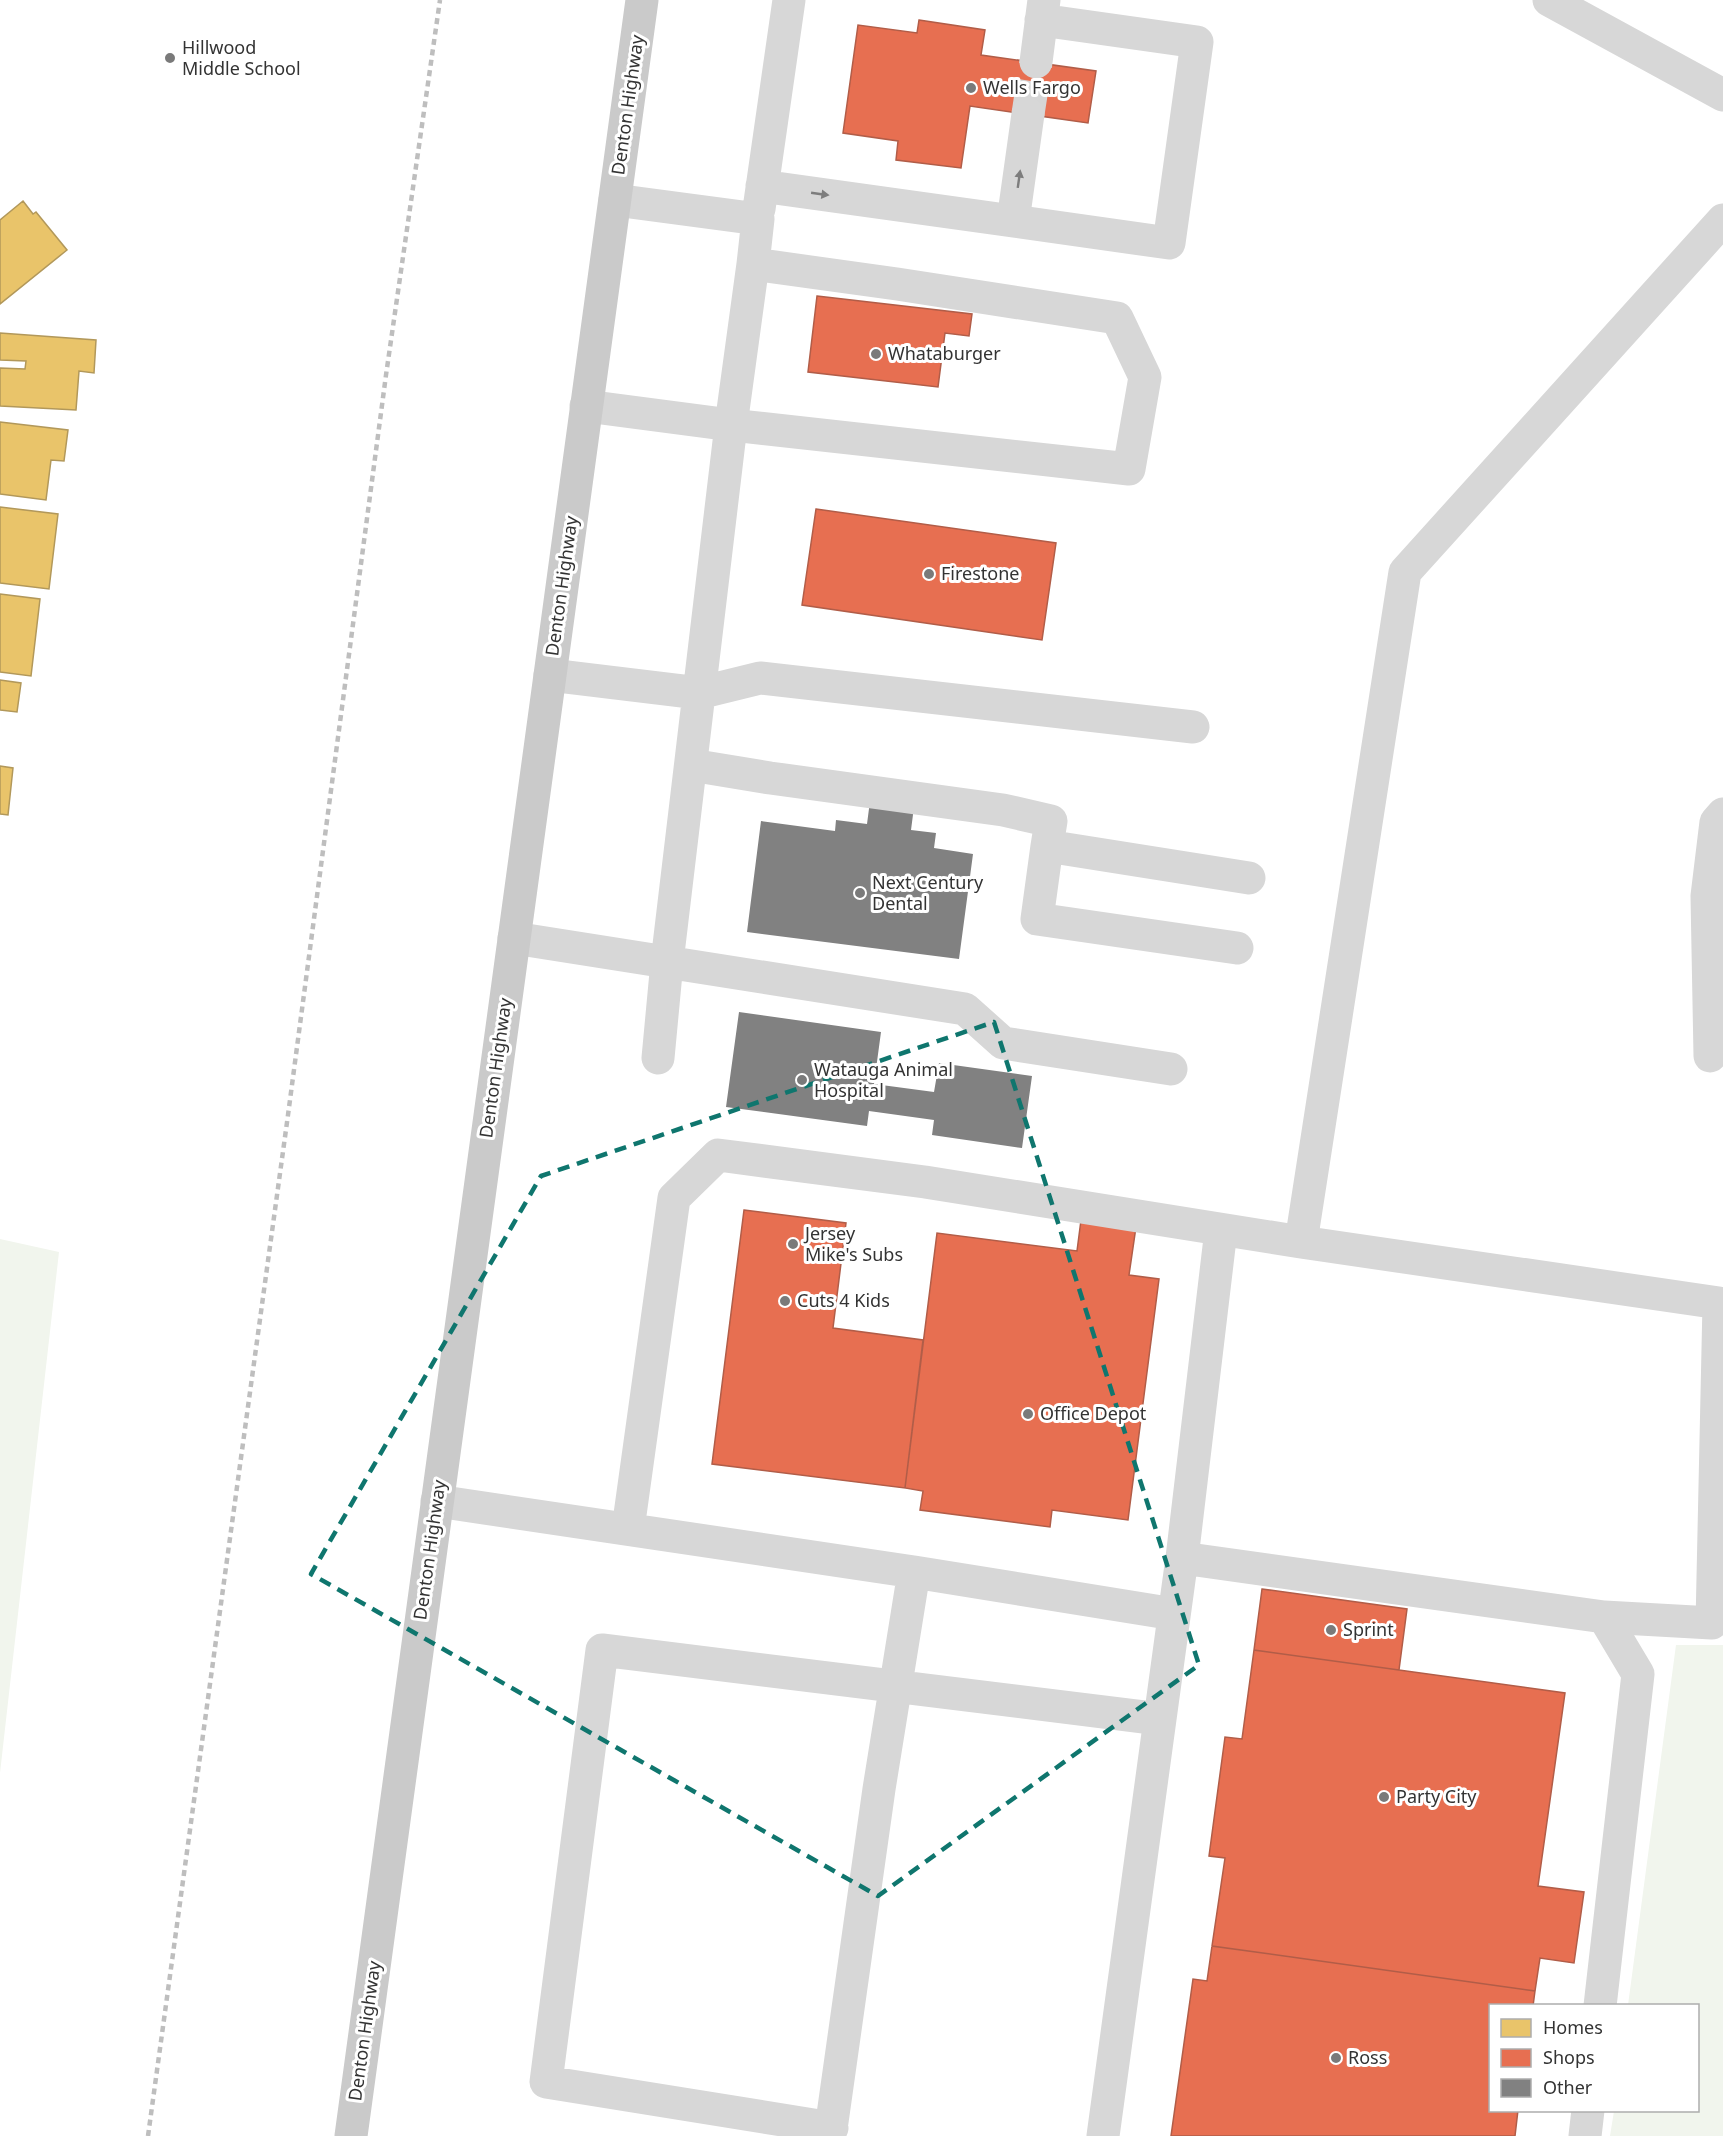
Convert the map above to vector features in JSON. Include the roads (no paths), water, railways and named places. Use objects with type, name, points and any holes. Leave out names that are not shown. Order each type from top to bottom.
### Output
[{"type":"main road","name":"Denton Highway","points":[[351,2136],[642,0]]},
{"type":"street","points":[[658,1058],[667,962],[731,425],[789,0]]},
{"type":"street","points":[[1549,0],[1723,95]]},
{"type":"street","points":[[762,186],[1169,243],[1197,42],[1043,10],[1036,62]]},
{"type":"street","points":[[1013,221],[1028,114]]},
{"type":"street","points":[[615,200],[758,219]]},
{"type":"street","points":[[1301,1242],[1405,572],[1723,220]]},
{"type":"street","points":[[586,406],[731,425],[1129,470],[1145,377],[1117,318],[753,264]]},
{"type":"street","points":[[550,675],[699,693],[760,678],[1193,727]]},
{"type":"street","points":[[691,765],[1003,810],[1051,821],[1037,919],[1237,948]]},
{"type":"street","points":[[1710,1056],[1707,896],[1716,822],[1723,814]]},
{"type":"street","points":[[1047,846],[1249,878]]},
{"type":"street","points":[[514,938],[965,1009],[1003,1043],[1171,1070]]},
{"type":"street","points":[[628,1529],[674,1198],[718,1155],[926,1182],[1221,1230],[1719,1303],[1712,1623],[1604,1617],[1182,1558]]},
{"type":"street","points":[[1103,2136],[1182,1558],[1221,1230]]},
{"type":"street","points":[[437,1500],[1174,1614]]},
{"type":"street","points":[[914,1572],[896,1688],[879,1789],[831,2132],[546,2082],[602,1650],[896,1688],[1160,1719]]},
{"type":"street","points":[[1600,2004],[1638,1674],[1604,1617]]},
{"type":"street","points":[[1585,2136],[1588,2112]]},
{"type":"tunnel","points":[[1028,114],[1036,62]]},
{"type":"railway","points":[[148,2136],[288,1115],[386,375],[440,0]]},
{"type":"place","name":"Hillwood Middle School","points":[[170,58]]},
{"type":"place","name":"Wells Fargo","points":[[971,88]]},
{"type":"place","name":"Whataburger","points":[[876,354]]},
{"type":"place","name":"Firestone","points":[[929,574]]},
{"type":"place","name":"Next Century Dental","points":[[860,893]]},
{"type":"place","name":"Watauga Animal Hospital","points":[[802,1080]]},
{"type":"place","name":"Jersey Mike's Subs","points":[[793,1244]]},
{"type":"place","name":"Cuts 4 Kids","points":[[785,1301]]},
{"type":"place","name":"Office Depot","points":[[1028,1414]]},
{"type":"place","name":"Sprint","points":[[1331,1630]]},
{"type":"place","name":"Party City","points":[[1384,1797]]},
{"type":"place","name":"Ross","points":[[1336,2058]]}]
